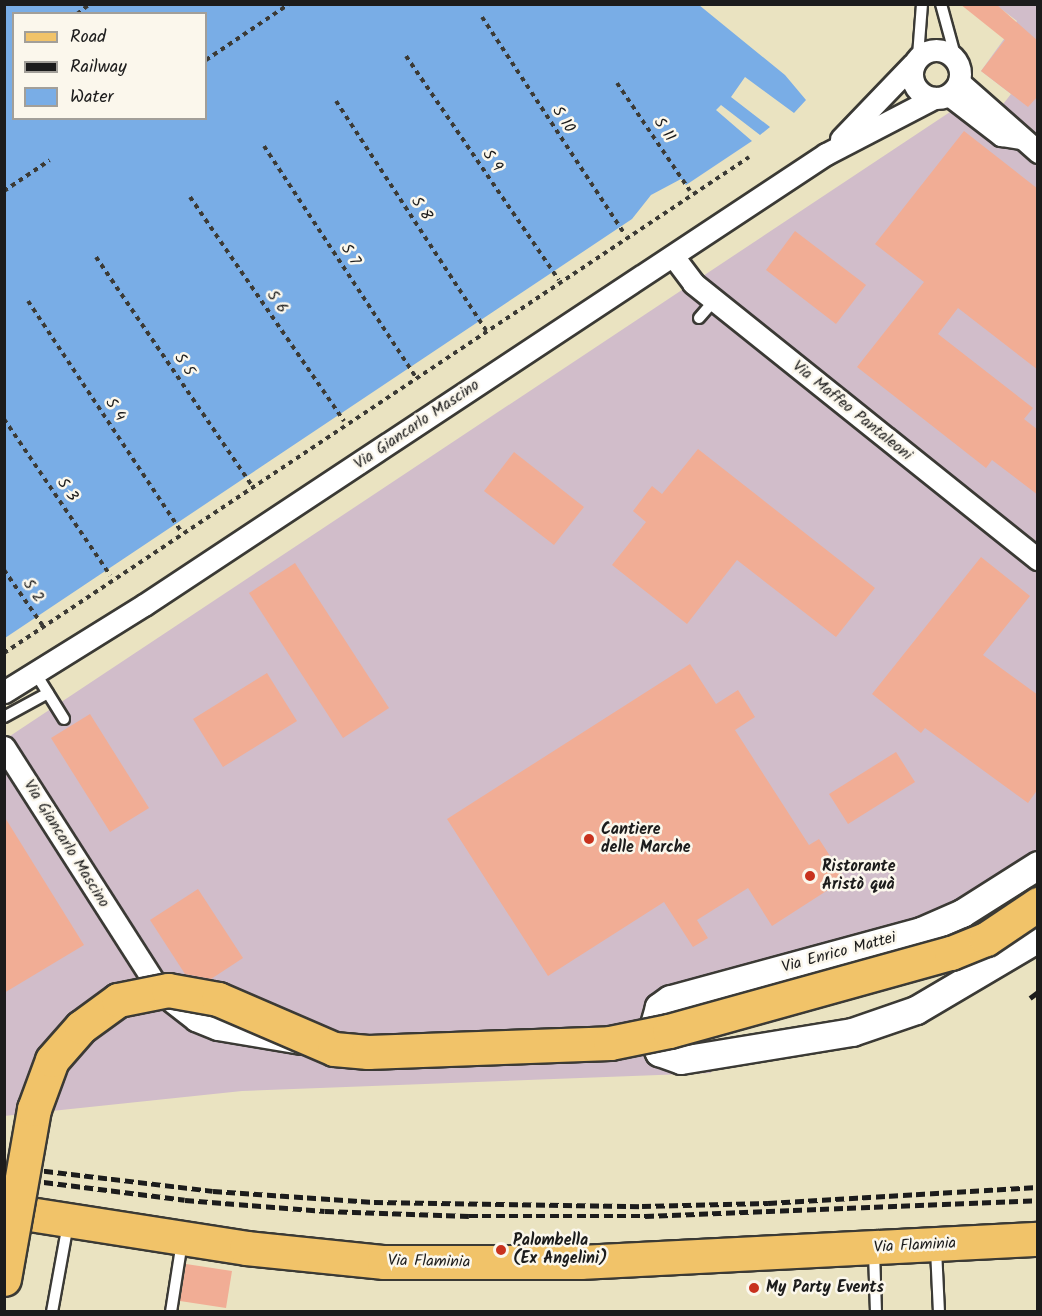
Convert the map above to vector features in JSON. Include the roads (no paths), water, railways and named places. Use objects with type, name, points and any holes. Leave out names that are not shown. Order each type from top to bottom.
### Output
[{"type":"main road","name":"Via Enrico Mattei","points":[[4,1279],[34,1109],[52,1060],[81,1027],[118,1000],[168,990],[218,999],[334,1049],[368,1052],[610,1043],[669,1031],[951,953],[986,939],[1038,904]]},
{"type":"main road","name":"Via Flaminia","points":[[4,1210],[183,1239],[349,1260],[473,1263],[874,1248],[1038,1239]]},
{"type":"street","points":[[947,92],[956,59],[938,49],[915,60],[912,82],[917,90],[947,92],[1002,135],[1020,138],[1038,152]]},
{"type":"street","name":"Via Giancarlo Mascino","points":[[826,154],[915,60]]},
{"type":"street","name":"Via Giancarlo Mascino","points":[[4,692],[36,674],[826,154],[947,92]]},
{"type":"street","name":"Via Maffeo Pantaleoni","points":[[673,256],[693,283],[714,301],[1038,559]]},
{"type":"street","name":"Via Giancarlo Mascino","points":[[4,747],[127,941],[171,1001],[195,1020],[252,1038],[312,1044],[651,1035]]},
{"type":"street","name":"Via Enrico Mattei","points":[[651,1035],[659,1007],[670,999],[921,931],[962,913],[1038,865]]},
{"type":"street","points":[[651,1035],[659,1052],[681,1060],[852,1032],[916,1010],[1038,938]]},
{"type":"lane","points":[[915,60],[922,4]]},
{"type":"lane","points":[[941,4],[956,59]]},
{"type":"lane","points":[[699,318],[714,301]]},
{"type":"lane","points":[[36,674],[64,719]]},
{"type":"lane","points":[[4,717],[48,693]]},
{"type":"lane","points":[[51,1311],[68,1220]]},
{"type":"lane","points":[[171,1311],[183,1239]]},
{"type":"lane","points":[[936,1245],[939,1311]]},
{"type":"lane","points":[[874,1248],[876,1311]]},
{"type":"water","points":[[5,4],[699,5],[785,75],[806,100],[794,113],[745,77],[731,97],[770,127],[760,135],[721,105],[716,110],[752,141],[686,185],[681,179],[651,195],[632,219],[5,638]]},
{"type":"railway","points":[[1030,998],[1038,992]]},
{"type":"railway","points":[[4,1166],[213,1191],[374,1202],[642,1206],[768,1203],[1038,1187]]},
{"type":"railway","points":[[4,1177],[185,1200],[325,1211],[469,1216],[645,1216],[1038,1200]]},
{"type":"place","name":"Cantiere delle Marche","points":[[589,839]]},
{"type":"place","name":"Ristorante Aristò quà","points":[[810,876]]},
{"type":"place","name":"Palombella (Ex Angelini)","points":[[501,1250]]},
{"type":"place","name":"My Party Events","points":[[754,1288]]}]
